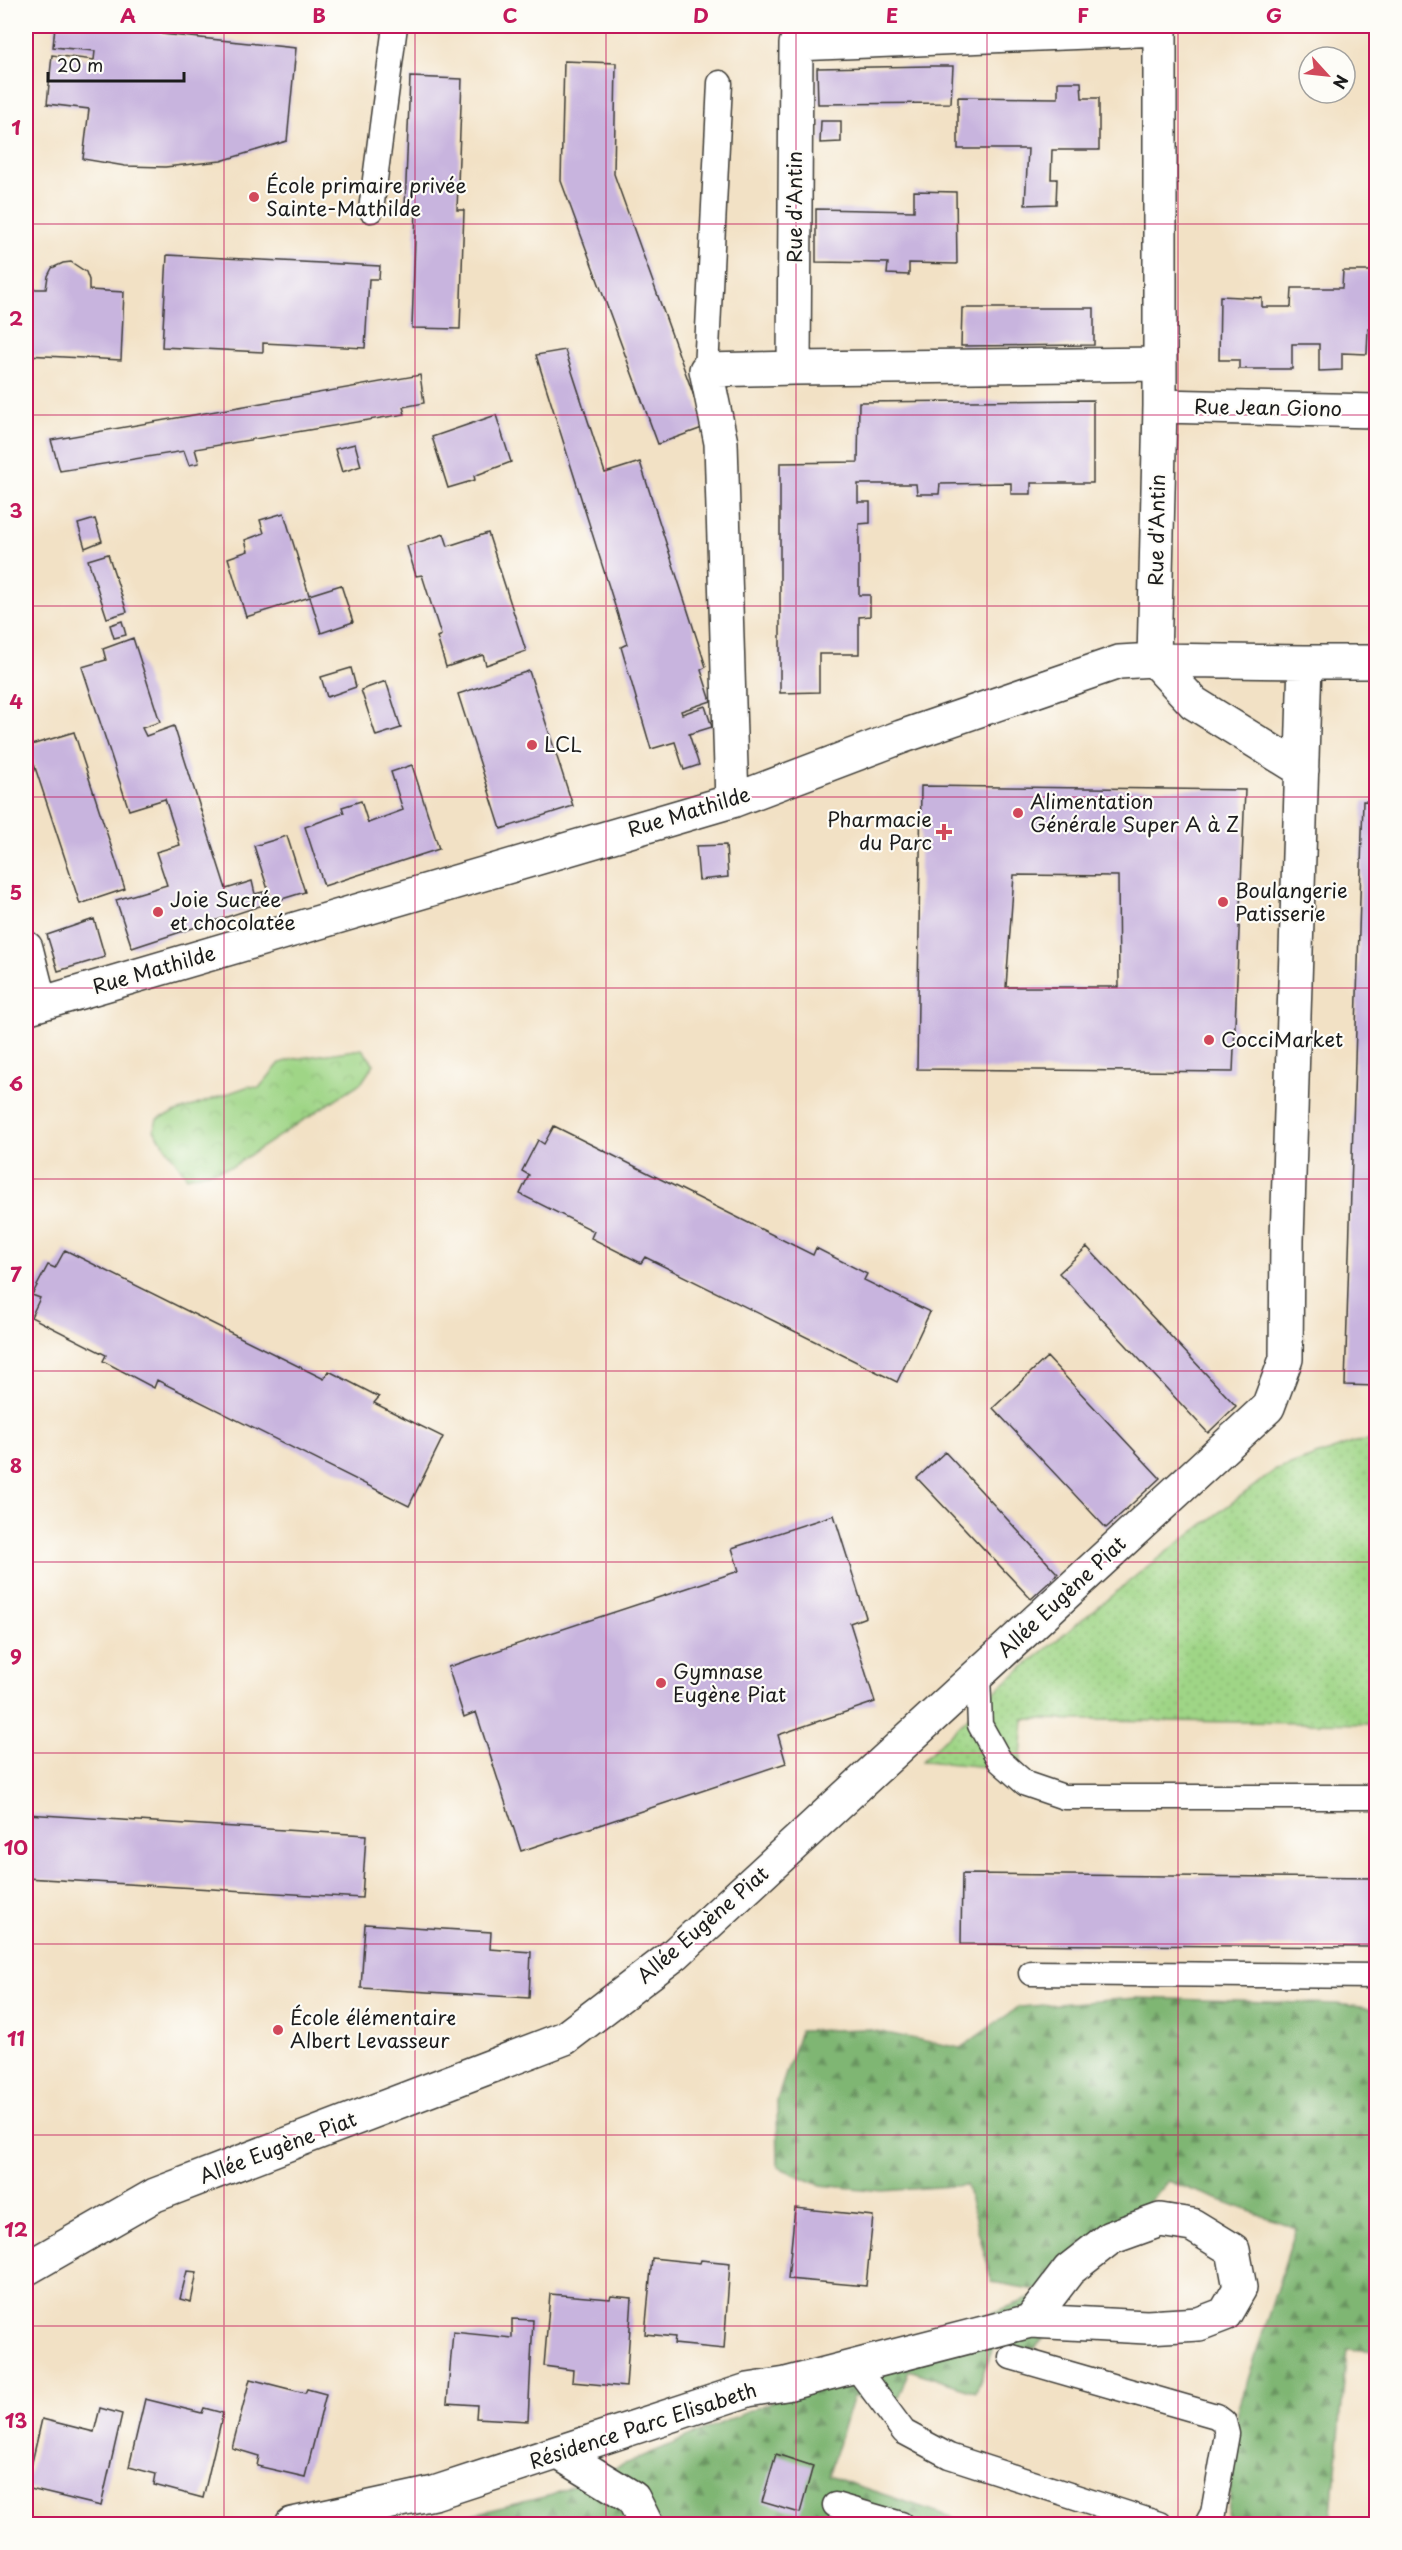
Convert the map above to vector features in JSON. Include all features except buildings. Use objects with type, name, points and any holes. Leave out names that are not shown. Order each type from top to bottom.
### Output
[{"type":"street","name":"Rue d'Antin","points":[[794,368],[796,44],[1160,27],[1161,406],[1154,660]]},
{"type":"street","points":[[732,801],[721,443],[706,370],[1160,364]]},
{"type":"street","name":"Rue Jean Giono","points":[[1161,406],[1377,411]]},
{"type":"street","points":[[1154,660],[1194,703],[1302,770]]},
{"type":"street","name":"Rue Mathilde","points":[[26,948],[33,1005],[732,801],[902,737],[1119,662],[1154,660],[1377,662]]},
{"type":"street","points":[[1302,770],[1305,662]]},
{"type":"street","name":"Allée Eugène Piat","points":[[26,2269],[155,2195],[565,2038],[675,1954],[1268,1407],[1286,1359],[1287,1240],[1302,770]]},
{"type":"street","name":"Résidence Parc Elisabeth","points":[[292,2524],[434,2493],[748,2390],[786,2384],[1030,2321],[1147,2327],[1199,2324],[1225,2314],[1240,2288],[1233,2250],[1192,2225],[1160,2220],[1110,2238],[1069,2270],[1030,2321]]},
{"type":"street","points":[[559,2453],[633,2498],[646,2524]]},
{"type":"lane","points":[[371,210],[395,26]]},
{"type":"lane","points":[[706,370],[720,83]]},
{"type":"lane","points":[[978,1675],[980,1725],[1000,1761],[1026,1784],[1064,1797],[1377,1797]]},
{"type":"lane","points":[[1031,1973],[1377,1976]]},
{"type":"lane","points":[[1011,2358],[1215,2416],[1224,2422],[1227,2434],[1212,2513],[1207,2524]]},
{"type":"lane","points":[[855,2366],[904,2432],[949,2456],[1159,2524]]},
{"type":"lane","points":[[835,2505],[901,2524]]},
{"type":"green space","points":[[362,1049],[374,1064],[362,1082],[233,1166],[187,1177],[154,1130],[157,1119],[249,1086],[259,1088],[280,1063]]},
{"type":"green space","points":[[1376,1440],[1376,1724],[1024,1719],[1020,1770],[922,1761],[1003,1684],[1148,1566],[1274,1471],[1355,1442]]},
{"type":"green space","points":[[1136,1998],[1337,2004],[1376,2009],[1376,2351],[1347,2349],[1331,2524],[1227,2524],[1238,2411],[1296,2228],[1168,2181],[1056,2307],[1045,2337],[1034,2349],[993,2348],[976,2392],[909,2370],[894,2409],[853,2396],[828,2476],[973,2524],[432,2524],[552,2495],[855,2366],[1047,2292],[992,2282],[966,2185],[883,2191],[820,2185],[778,2167],[777,2100],[800,2031],[866,2029],[960,2048],[1019,2007]]},
{"type":"place","name":"École primaire privée Sainte-Mathilde","points":[[254,197]]},
{"type":"place","name":"LCL","points":[[532,745]]},
{"type":"place","name":"Alimentation Générale Super A à Z","points":[[1018,813]]},
{"type":"place","name":"Pharmacie du Parc","points":[[944,832]]},
{"type":"place","name":"Boulangerie Patisserie","points":[[1223,902]]},
{"type":"place","name":"Joie Sucrée et chocolatée","points":[[158,912]]},
{"type":"place","name":"CocciMarket","points":[[1209,1040]]},
{"type":"place","name":"Gymnase Eugène Piat","points":[[661,1683]]},
{"type":"place","name":"École élémentaire Albert Levasseur","points":[[278,2030]]}]
